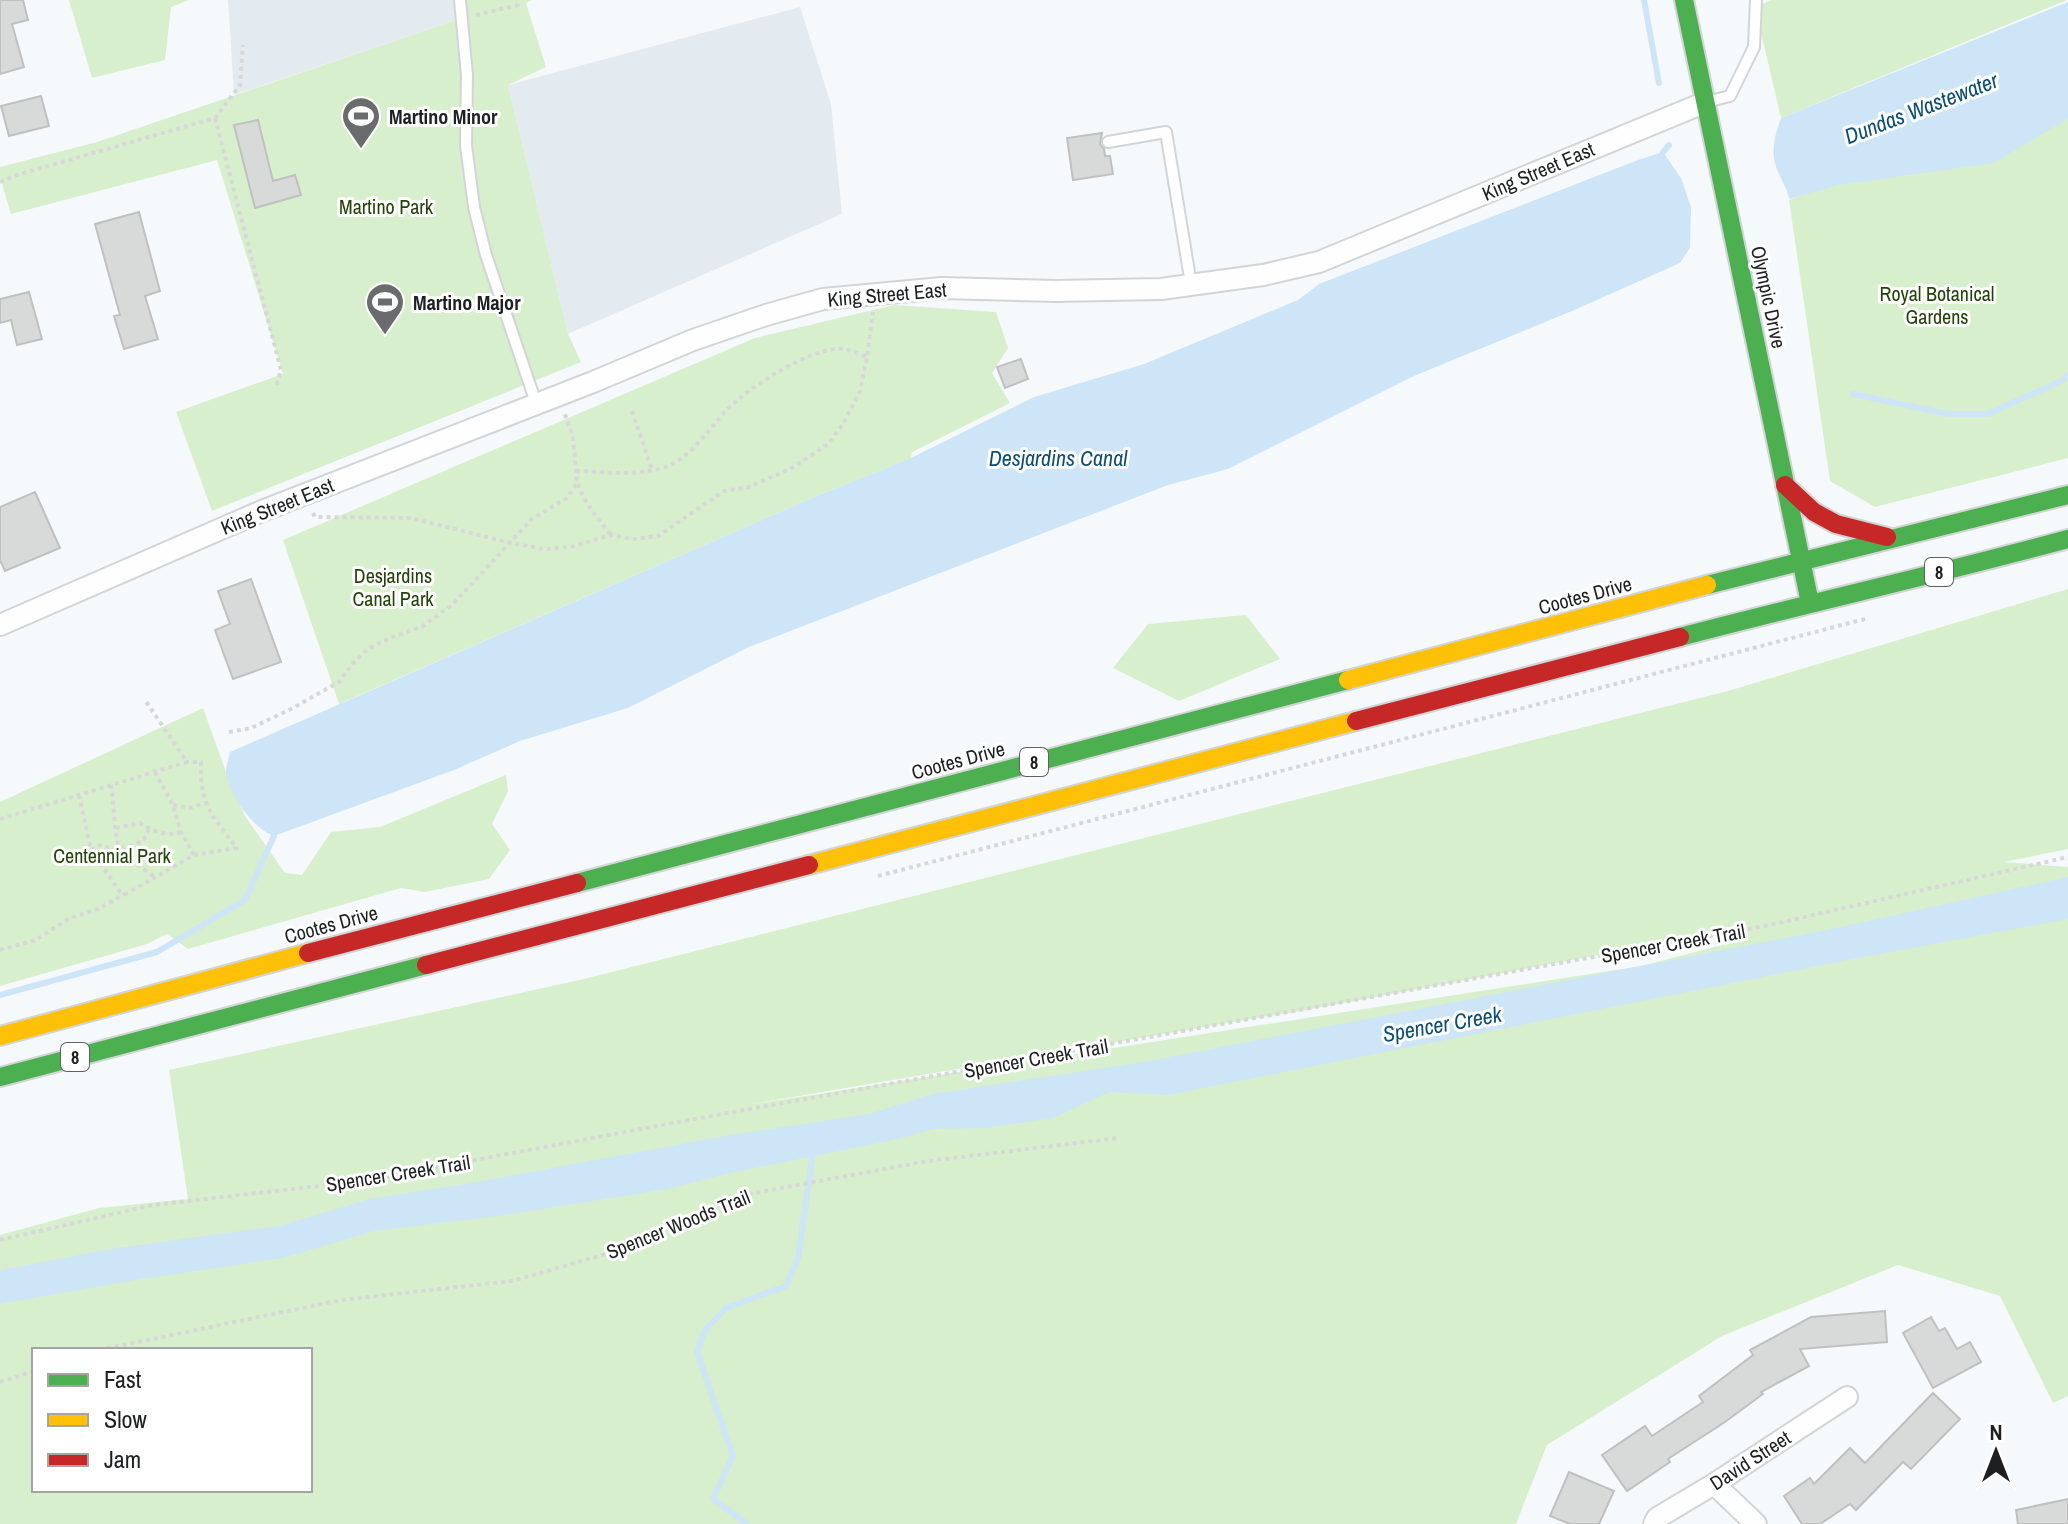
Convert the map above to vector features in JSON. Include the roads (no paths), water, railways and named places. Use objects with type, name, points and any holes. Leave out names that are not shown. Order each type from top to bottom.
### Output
[{"type":"main road","name":"Olympic Drive","points":[[1684,0],[1810,603]]},
{"type":"main road","points":[[1785,485],[1814,512],[1836,524],[1894,539]]},
{"type":"main road","name":"Cootes Drive","points":[[0,1036],[1800,561],[2068,495]]},
{"type":"main road","name":"8","points":[[0,1077],[1810,603],[2068,539]]},
{"type":"street","name":"King Street East","points":[[0,625],[306,493],[693,340],[766,315],[823,299],[942,288],[1056,291],[1161,289],[1233,280],[1319,262],[1706,102]]},
{"type":"street","name":"David Street","points":[[1654,1524],[1657,1518],[1847,1397]]},
{"type":"street","points":[[1714,1484],[1756,1524]]},
{"type":"lane","points":[[460,0],[467,75],[466,145],[474,207],[486,255],[536,403]]},
{"type":"lane","points":[[1706,102],[1730,96],[1736,84],[1754,47],[1756,0]]},
{"type":"lane","points":[[1108,142],[1166,132],[1191,284]]},
{"type":"water","name":"Dundas Wastewater","points":[[2068,2],[2068,119],[1993,163],[1838,185],[1789,199],[1774,157],[1781,118]]},
{"type":"water","name":"Desjardins Canal","points":[[1663,152],[1681,178],[1691,207],[1690,248],[1680,263],[1414,376],[1228,469],[1168,485],[749,647],[628,708],[520,741],[454,770],[274,836],[250,818],[231,789],[226,771],[230,752],[812,498],[911,458],[1034,397],[1144,364],[1298,300],[1319,284]]},
{"type":"water","name":"Spencer Creek","points":[[2068,877],[2068,919],[1168,1095],[1109,1092],[1053,1118],[985,1128],[933,1129],[667,1189],[505,1215],[374,1231],[283,1258],[0,1304],[0,1270],[117,1248],[279,1226],[370,1199],[725,1136],[869,1114],[932,1094],[1144,1062],[1832,929]]},
{"type":"waterway","points":[[1644,0],[1659,83]]},
{"type":"waterway","points":[[1663,152],[1669,145]]},
{"type":"waterway","points":[[1853,394],[1948,414],[1988,414],[2068,375]]},
{"type":"waterway","points":[[0,995],[157,952],[245,900],[274,836]]},
{"type":"waterway","points":[[747,1524],[713,1499],[733,1456],[697,1352],[705,1330],[726,1308],[786,1286],[798,1258],[813,1151]]},
{"type":"place","name":"Martino Minor","points":[[361,150]]},
{"type":"place","name":"Martino Major","points":[[385,336]]},
{"type":"park label","name":"Martino Park","points":[[386,206]]},
{"type":"park label","name":"Royal Botanical Gardens","points":[[1937,304]]},
{"type":"park label","name":"Desjardins Canal Park","points":[[393,586]]},
{"type":"park label","name":"Centennial Park","points":[[112,855]]}]
